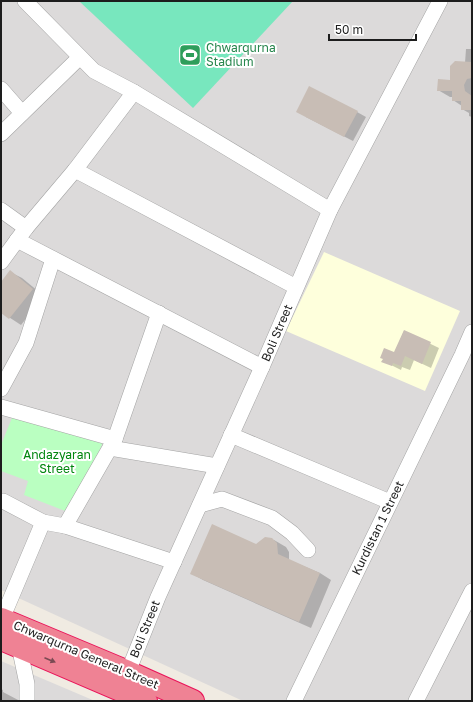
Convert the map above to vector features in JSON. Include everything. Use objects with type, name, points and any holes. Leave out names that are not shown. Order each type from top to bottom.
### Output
[{"type":"highway","name":"Chwarqurna General Street","points":[[6,631],[120,676],[193,701]]},
{"type":"highway","name":"Chwarqurna General Street","points":[[6,631],[120,676],[146,701]]},
{"type":"street","points":[[25,1],[79,58],[94,71],[134,92],[330,210]]},
{"type":"street","name":"Boli Street","points":[[120,676],[200,505],[330,210],[440,1]]},
{"type":"street","points":[[1,134],[79,58]]},
{"type":"street","points":[[1,89],[22,113]]},
{"type":"street","points":[[1,262],[75,170],[134,92]]},
{"type":"street","points":[[75,170],[296,287]]},
{"type":"street","points":[[1,210],[22,234],[53,259],[262,366]]},
{"type":"street","points":[[1,388],[26,343],[53,259]]},
{"type":"street","points":[[65,526],[113,443],[159,313]]},
{"type":"street","name":"Kurdistan 1 Street","points":[[294,701],[390,502],[467,356],[472,332]]},
{"type":"street","points":[[1,406],[113,443],[217,466]]},
{"type":"street","points":[[231,435],[390,502]]},
{"type":"street","points":[[200,505],[222,499],[272,518],[292,533],[308,550]]},
{"type":"street","points":[[2,500],[43,522],[65,526],[174,562]]},
{"type":"street","points":[[27,701],[27,684],[6,631],[43,522]]},
{"type":"street","points":[[416,701],[472,591]]},
{"type":"shaded area","points":[[1,1],[472,1],[472,701],[243,701],[1,590]]},
{"type":"shaded area","points":[[324,252],[460,311],[425,391],[286,331]]},
{"type":"shaded area","points":[[1,661],[95,701],[1,701]]},
{"type":"green space","name":"Chwarqurna Stadium","points":[[79,1],[293,1],[193,108]]},
{"type":"green space","name":"Andazyaran Street","points":[[16,408],[103,442],[73,514],[24,495],[28,481],[1,471],[1,445]]},
{"type":"building","points":[[455,61],[472,62],[472,78],[467,79],[464,85],[465,91],[472,96],[472,110],[461,110],[461,101],[452,101],[452,91],[437,91],[438,79],[450,80],[450,66]]},
{"type":"building","points":[[309,86],[358,111],[344,137],[296,112]]},
{"type":"building","points":[[10,270],[33,289],[9,319],[1,313],[1,282]]},
{"type":"building","points":[[404,330],[431,342],[422,364],[405,356],[401,366],[393,363],[392,366],[381,362],[383,359],[380,358],[384,348],[394,352]]},
{"type":"building","points":[[212,524],[256,544],[265,537],[272,538],[277,543],[278,554],[320,573],[299,622],[190,574]]},
{"type":"place","name":"Chwarqurna Stadium","points":[[190,55]]}]
